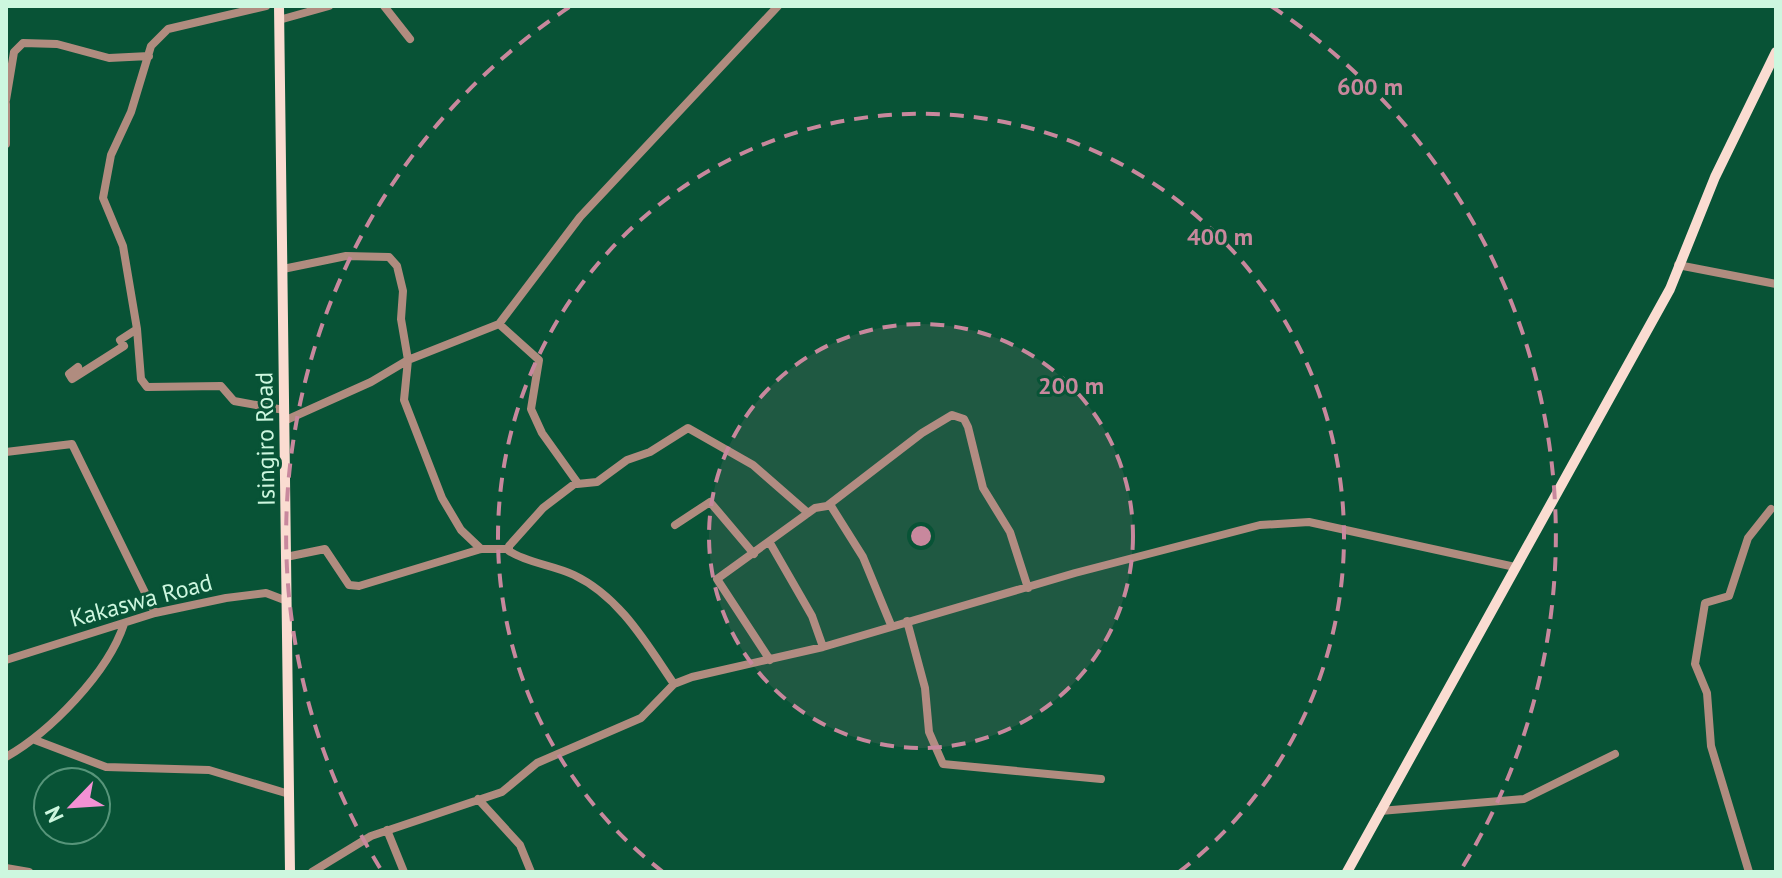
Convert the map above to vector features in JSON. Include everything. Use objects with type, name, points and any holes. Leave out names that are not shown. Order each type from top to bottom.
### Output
[{"type":"main road","name":"Isingiro Road","points":[[279,6],[290,872]]},
{"type":"main road","points":[[1347,872],[1670,289],[1715,177],[1776,52]]},
{"type":"street","points":[[266,6],[168,29],[155,38],[131,112],[111,155],[103,198],[123,246],[137,329],[141,379],[147,387],[221,386],[234,401],[284,415],[371,382],[408,360],[499,324],[580,217],[778,6]]},
{"type":"street","points":[[279,20],[329,6]]},
{"type":"street","points":[[384,6],[410,39]]},
{"type":"street","points":[[6,144],[6,102],[14,52],[23,43],[57,44],[109,58],[149,56]]},
{"type":"street","points":[[283,269],[346,256],[389,257],[395,261],[401,276],[401,319],[408,360],[404,400],[427,462],[461,530],[481,549]]},
{"type":"street","points":[[1678,265],[1776,284]]},
{"type":"street","points":[[499,324],[539,360],[531,409],[542,433],[577,484]]},
{"type":"street","points":[[78,367],[69,374],[72,379],[124,346],[120,340],[137,329]]},
{"type":"street","points":[[770,660],[717,581],[808,513],[827,506],[945,418],[958,415],[968,427],[983,488],[1010,532],[1028,588]]},
{"type":"street","points":[[508,549],[543,508],[577,484],[597,482],[627,460],[650,452],[688,428],[753,465],[808,513]]},
{"type":"street","points":[[6,452],[72,444],[155,613]]},
{"type":"street","points":[[675,525],[711,502],[754,554]]},
{"type":"street","points":[[827,506],[831,506],[863,557],[891,625]]},
{"type":"street","points":[[1749,872],[1711,746],[1707,693],[1695,664],[1705,603],[1729,596],[1748,538],[1771,509]]},
{"type":"street","points":[[312,872],[357,843],[387,830],[502,792],[537,763],[641,718],[674,684],[719,669],[823,647],[891,625],[1236,531],[1295,521],[1515,567]]},
{"type":"street","points":[[770,543],[812,616],[823,647]]},
{"type":"street","points":[[286,557],[325,549],[353,586],[481,549],[508,549],[518,556],[559,568],[603,593],[626,617],[674,684]]},
{"type":"street","name":"Kakaswa Road","points":[[6,660],[155,613],[257,593],[287,601]]},
{"type":"street","points":[[907,621],[925,688],[929,732],[943,764],[1101,779]]},
{"type":"street","points":[[6,757],[35,740],[101,667],[124,624]]},
{"type":"street","points":[[35,740],[106,767],[209,770],[289,794]]},
{"type":"street","points":[[1380,811],[1524,799],[1615,754]]},
{"type":"street","points":[[478,799],[520,845],[531,872]]},
{"type":"street","points":[[387,830],[404,872]]},
{"type":"street","points":[[6,868],[29,872]]}]
